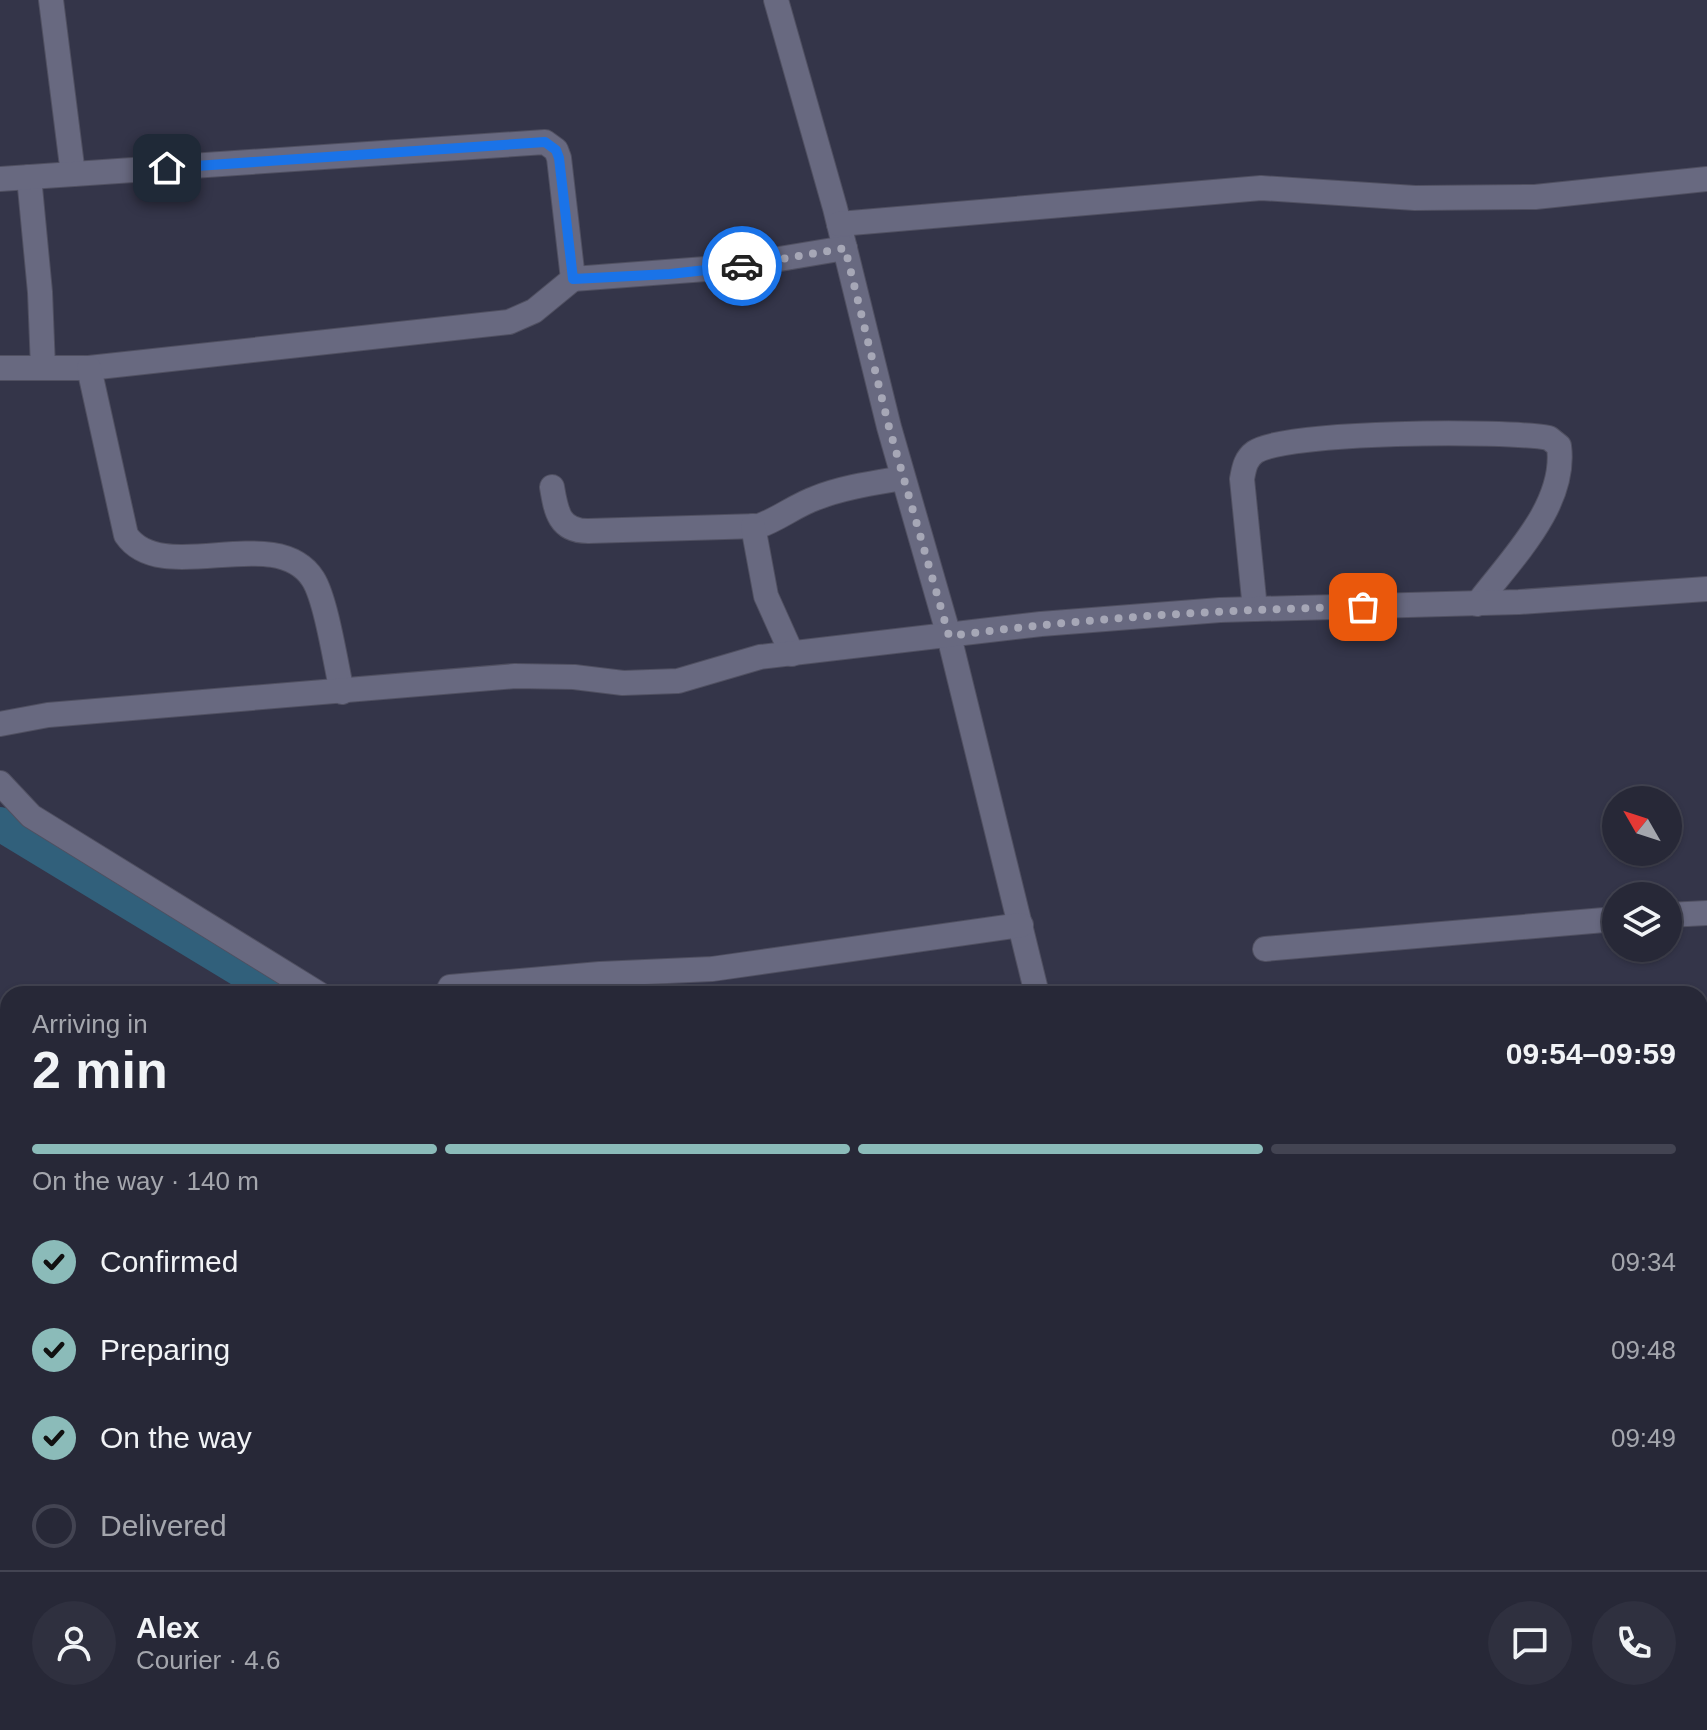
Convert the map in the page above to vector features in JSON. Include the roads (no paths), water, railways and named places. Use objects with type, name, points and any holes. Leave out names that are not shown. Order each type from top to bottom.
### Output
[{"type":"street","points":[[51,0],[73,174]]},
{"type":"street","points":[[776,0],[839,224],[903,478],[949,636],[1035,986]]},
{"type":"street","points":[[0,179],[545,142],[556,150],[559,158],[573,279]]},
{"type":"street","points":[[29,177],[40,292],[43,368]]},
{"type":"street","points":[[839,224],[1261,188],[1415,198],[1535,197],[1707,179]]},
{"type":"street","points":[[0,368],[89,368],[509,322],[534,311],[573,279],[732,267],[845,248]]},
{"type":"street","points":[[89,368],[126,535],[133,545],[158,556],[239,554],[298,563],[316,582],[342,692]]},
{"type":"street","points":[[1255,609],[1242,479],[1245,462],[1255,451],[1282,444],[1405,434],[1549,438],[1559,446],[1562,465],[1543,515],[1477,604]]},
{"type":"street","points":[[552,487],[557,517],[578,531],[753,526],[778,519],[812,499],[846,488],[903,478]]},
{"type":"street","points":[[753,526],[766,596],[792,654]]},
{"type":"street","points":[[0,724],[48,715],[515,676],[574,677],[623,683],[678,681],[746,660],[1069,621],[1255,609],[1477,604],[1707,589]]},
{"type":"street","points":[[0,783],[31,816],[306,986]]},
{"type":"street","points":[[1682,914],[1707,913]]},
{"type":"street","points":[[1265,949],[1602,920]]},
{"type":"street","points":[[462,986],[600,974],[712,969],[1021,925]]},
{"type":"waterway","points":[[0,824],[267,986]]}]
